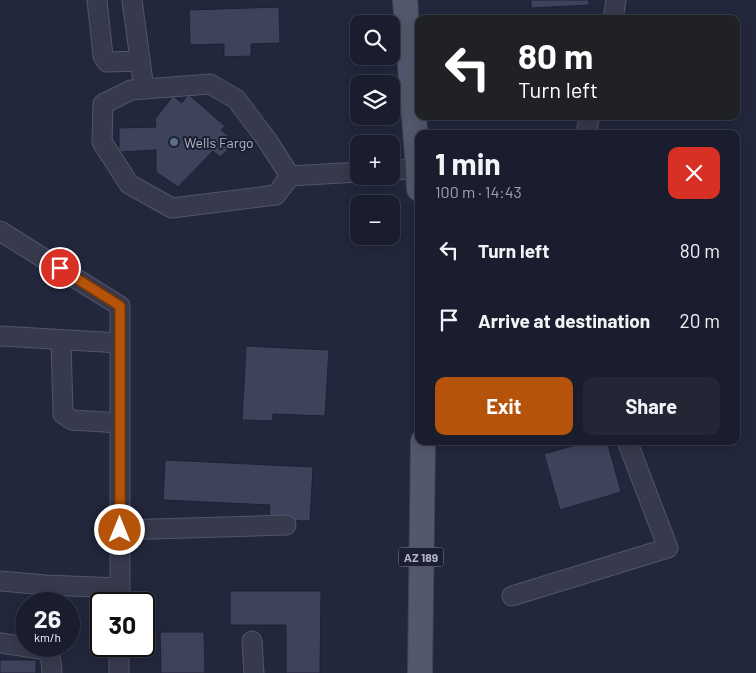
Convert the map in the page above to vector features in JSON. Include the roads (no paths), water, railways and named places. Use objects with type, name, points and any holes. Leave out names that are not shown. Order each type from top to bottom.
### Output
[{"type":"main road","points":[[405,0],[415,130]]},
{"type":"main road","name":"AZ 189","points":[[420,673],[423,445]]},
{"type":"street","points":[[97,0],[103,56],[108,62],[140,60]]},
{"type":"street","points":[[132,0],[144,89]]},
{"type":"street","points":[[614,15],[616,0]]},
{"type":"street","points":[[210,84],[236,99],[290,176],[276,195],[172,208],[128,184],[102,142],[103,104],[131,90],[210,84]]},
{"type":"street","points":[[400,170],[415,169]]},
{"type":"street","points":[[290,176],[350,173]]},
{"type":"street","points":[[0,231],[120,306],[120,592]]},
{"type":"street","points":[[0,336],[120,344]]},
{"type":"street","points":[[61,340],[63,414],[72,420],[120,424]]},
{"type":"street","points":[[512,596],[668,548],[629,445]]},
{"type":"street","points":[[120,530],[286,524]]},
{"type":"street","points":[[0,581],[93,592]]},
{"type":"street","points":[[252,641],[254,673]]},
{"type":"street","points":[[0,643],[47,650],[51,661],[52,673]]},
{"type":"street","points":[[119,657],[119,673]]},
{"type":"place","name":"Wells Fargo","points":[[174,142]]}]
